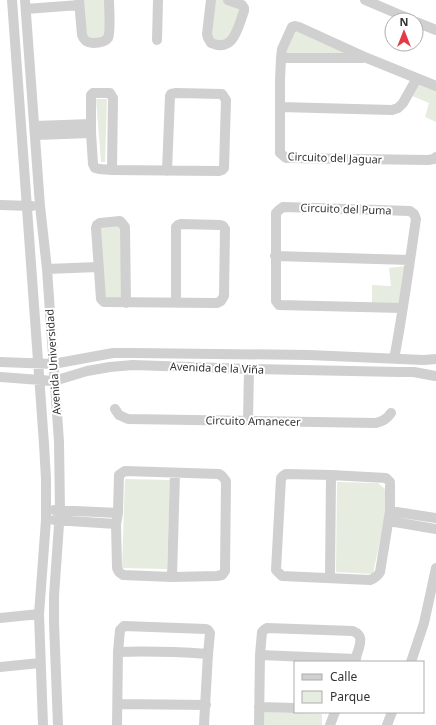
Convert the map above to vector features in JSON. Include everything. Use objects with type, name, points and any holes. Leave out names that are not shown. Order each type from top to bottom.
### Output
[{"type":"street","name":"Avenida Universidad","points":[[12,0],[46,479],[46,515],[39,614],[43,725]]},
{"type":"street","points":[[26,4],[79,3],[81,28],[84,39],[86,42],[98,43],[106,40],[109,34],[109,0]]},
{"type":"street","points":[[157,40],[158,0]]},
{"type":"street","points":[[211,0],[207,34],[211,43],[219,46],[228,44],[234,37],[244,11],[242,5],[228,0]]},
{"type":"street","points":[[365,0],[393,12]]},
{"type":"street","name":"Avenida Universidad","points":[[26,4],[40,206],[47,269],[59,442],[61,496],[54,596],[58,725]]},
{"type":"street","points":[[424,25],[436,30]]},
{"type":"street","name":"Circuito del Jaguar","points":[[436,86],[367,58],[295,26],[292,27],[282,49],[280,80],[280,153],[286,158],[428,160],[436,157]]},
{"type":"street","name":"Circuito del Jaguar","points":[[281,58],[367,58]]},
{"type":"street","points":[[280,107],[392,110],[403,104],[417,78]]},
{"type":"street","points":[[112,170],[113,98],[110,93],[93,93],[91,95],[91,128],[93,164],[95,168],[112,170],[167,171],[219,171],[224,168],[226,100],[222,94],[171,94],[167,171]]},
{"type":"street","points":[[36,131],[91,128]]},
{"type":"street","points":[[0,204],[40,206]]},
{"type":"street","name":"Circuito del Puma","points":[[394,359],[401,325],[402,308],[416,219],[414,214],[410,211],[283,207],[278,210],[276,213],[275,256],[276,301],[279,305],[402,308]]},
{"type":"street","points":[[126,303],[125,226],[120,221],[100,222],[96,228],[101,299],[104,302],[126,303],[176,303],[217,303],[223,299],[225,229],[223,226],[178,224],[176,227],[176,303]]},
{"type":"street","points":[[275,256],[410,260]]},
{"type":"street","points":[[47,269],[98,267]]},
{"type":"street","name":"Avenida de la Viña","points":[[0,362],[53,364],[113,353],[309,355],[424,360],[436,359]]},
{"type":"street","points":[[211,367],[212,354]]},
{"type":"street","points":[[309,355],[309,370]]},
{"type":"street","points":[[436,362],[434,370],[436,376]]},
{"type":"street","name":"Avenida de la Viña","points":[[0,377],[54,381],[87,371],[134,365],[414,372],[436,376]]},
{"type":"street","points":[[248,421],[249,369]]},
{"type":"street","name":"Circuito Amanecer","points":[[115,409],[119,416],[128,419],[376,423],[382,422],[388,418],[391,413]]},
{"type":"street","points":[[125,471],[219,474],[226,481],[225,571],[222,575],[218,576],[172,577],[123,575],[117,568],[116,524],[118,513],[119,476],[125,471]]},
{"type":"street","points":[[172,577],[175,472]]},
{"type":"street","points":[[286,474],[331,474],[386,478],[390,482],[390,516],[380,572],[375,578],[370,580],[282,576],[276,570],[281,478],[286,474]]},
{"type":"street","points":[[330,578],[331,474]]},
{"type":"street","points":[[46,515],[118,513]]},
{"type":"street","points":[[60,515],[116,524]]},
{"type":"street","points":[[390,516],[436,518]]},
{"type":"street","points":[[390,516],[436,529]]},
{"type":"street","points":[[412,661],[424,623],[436,568]]},
{"type":"street","points":[[0,618],[39,614]]},
{"type":"street","points":[[117,725],[118,652],[120,630],[124,626],[208,630],[210,633],[204,725]]},
{"type":"street","points":[[258,725],[260,655],[262,632],[264,630],[267,628],[353,631],[359,635],[361,641],[355,660],[260,655]]},
{"type":"street","points":[[118,652],[148,651],[208,654]]},
{"type":"street","points":[[0,667],[40,663]]},
{"type":"street","points":[[118,704],[206,706]]},
{"type":"street","points":[[259,707],[294,708]]},
{"type":"street","points":[[330,725],[336,713]]},
{"type":"street","points":[[387,725],[392,713]]},
{"type":"green space","points":[[82,0],[108,0],[104,39],[86,39]]},
{"type":"green space","points":[[213,0],[223,0],[243,8],[229,40],[222,44],[208,36]]},
{"type":"green space","points":[[294,29],[360,57],[282,56]]},
{"type":"green space","points":[[417,80],[436,88],[436,122],[425,117],[429,103],[410,95]]},
{"type":"green space","points":[[96,99],[107,99],[105,162],[101,162]]},
{"type":"green space","points":[[120,223],[124,227],[124,301],[104,301],[99,227]]},
{"type":"green space","points":[[405,266],[399,306],[372,308],[372,285],[391,286],[389,268]]},
{"type":"green space","points":[[125,479],[170,480],[167,569],[122,568]]},
{"type":"green space","points":[[337,482],[378,483],[385,489],[386,512],[373,574],[336,572]]},
{"type":"green space","points":[[263,712],[322,714],[322,725],[263,725]]}]
